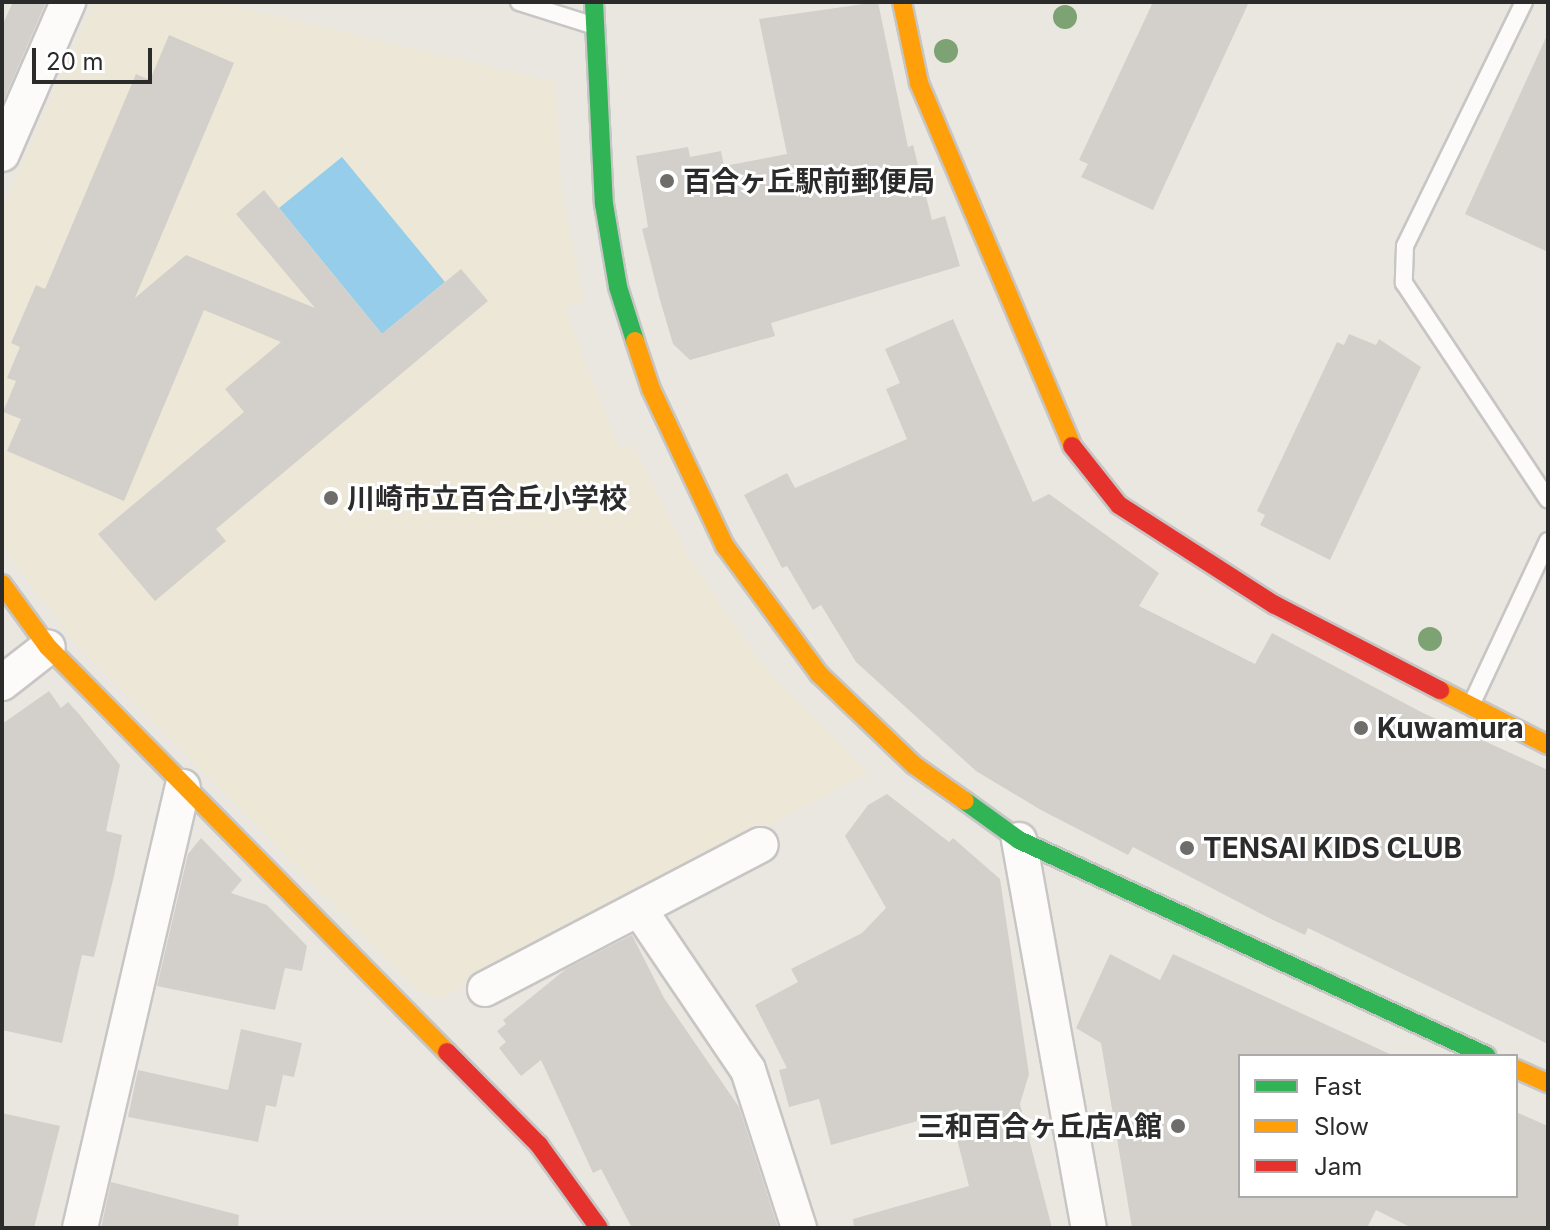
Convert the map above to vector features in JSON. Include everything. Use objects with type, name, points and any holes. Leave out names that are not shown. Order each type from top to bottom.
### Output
[{"type":"street","points":[[2,154],[68,2]]},
{"type":"street","points":[[594,2],[604,204],[618,287],[666,428],[725,546],[819,674],[914,765],[1019,840],[1468,1052]]},
{"type":"street","points":[[902,2],[924,97],[1075,452],[1119,505],[1167,541],[1275,605],[1548,745]]},
{"type":"street","points":[[2,584],[48,647],[539,1145],[599,1228]]},
{"type":"street","points":[[2,683],[48,647]]},
{"type":"street","points":[[80,1228],[183,787]]},
{"type":"street","points":[[1019,840],[1089,1228]]},
{"type":"street","points":[[485,989],[761,845]]},
{"type":"street","points":[[639,909],[748,1070],[799,1228]]},
{"type":"street","points":[[1518,1070],[1548,1083]]},
{"type":"lane","points":[[519,2],[594,25]]},
{"type":"lane","points":[[1524,2],[1405,246],[1404,283],[1548,500]]},
{"type":"lane","points":[[1471,705],[1548,541]]},
{"type":"shaded area","name":"川崎市立百合丘小学校","points":[[94,2],[218,2],[555,82],[562,194],[584,300],[565,308],[619,450],[633,444],[691,561],[761,663],[868,773],[438,1000],[420,991],[76,645],[2,546],[2,209]]},
{"type":"water","points":[[342,157],[445,282],[382,334],[279,208]]},
{"type":"building","points":[[13,2],[46,2],[2,104],[2,26]]},
{"type":"building","points":[[878,2],[908,147],[913,145],[932,220],[945,216],[960,266],[771,323],[775,336],[690,360],[673,344],[660,300],[642,229],[648,227],[636,156],[688,147],[690,157],[721,151],[724,166],[787,154],[759,19]]},
{"type":"building","points":[[1153,2],[1249,2],[1153,210],[1081,177],[1088,164],[1079,160]]},
{"type":"building","points":[[1548,33],[1548,252],[1465,214]]},
{"type":"building","points":[[169,35],[234,63],[135,298],[186,255],[315,308],[236,214],[264,190],[382,334],[461,269],[488,301],[216,529],[226,541],[155,601],[98,534],[244,412],[225,389],[281,342],[204,310],[124,501],[7,451],[21,419],[3,412],[16,381],[7,378],[20,347],[11,343],[36,285],[45,289],[136,74],[150,80]]},
{"type":"building","points":[[953,319],[1033,502],[1049,494],[1159,573],[1139,606],[1255,664],[1272,633],[1423,713],[1548,770],[1548,1044],[1308,928],[1305,935],[1269,918],[1133,847],[1128,855],[1041,810],[976,771],[856,662],[821,605],[813,610],[787,566],[782,568],[744,495],[787,473],[795,488],[907,439],[886,389],[900,383],[885,349]]},
{"type":"building","points":[[1349,334],[1376,345],[1379,339],[1421,367],[1330,560],[1260,525],[1265,515],[1257,511],[1337,342],[1344,345]]},
{"type":"building","points":[[49,691],[61,708],[68,702],[120,765],[106,831],[122,835],[114,876],[94,957],[82,955],[62,1043],[2,1030],[2,724]]},
{"type":"building","points":[[887,794],[949,842],[953,838],[1000,879],[1029,1074],[1020,1104],[1052,1228],[854,1228],[853,1219],[969,1186],[950,1112],[831,1145],[819,1099],[789,1107],[779,1070],[787,1068],[755,1005],[798,982],[791,969],[862,933],[886,908],[845,836],[868,805]]},
{"type":"building","points":[[201,838],[242,880],[231,893],[267,905],[307,946],[302,971],[285,968],[275,1010],[157,986],[188,854]]},
{"type":"building","points":[[632,935],[664,998],[739,1107],[778,1228],[632,1228],[601,1169],[593,1173],[541,1060],[521,1076],[499,1048],[506,1042],[497,1031],[506,1024],[503,1020],[566,969]]},
{"type":"building","name":"三和百合ヶ丘店A館","points":[[1110,954],[1160,980],[1173,954],[1390,1054],[1238,1054],[1238,1198],[1518,1198],[1518,1113],[1548,1126],[1548,1228],[1412,1228],[1376,1210],[1367,1228],[1132,1228],[1101,1043],[1076,1028]]},
{"type":"building","points":[[241,1029],[302,1043],[294,1077],[283,1075],[276,1107],[266,1105],[258,1142],[128,1117],[138,1070],[228,1090]]},
{"type":"building","points":[[2,1113],[60,1126],[34,1228],[2,1228]]},
{"type":"building","points":[[111,1182],[239,1215],[238,1228],[101,1228]]},
{"type":"traffic: fast","points":[[594,2],[604,204],[618,287],[635,341]]},
{"type":"traffic: fast","points":[[965,801],[1019,840],[1483,1054]]},
{"type":"traffic: slow","points":[[902,2],[919,83],[1072,446]]},
{"type":"traffic: slow","points":[[635,341],[651,389],[725,546],[819,674],[914,765],[965,801]]},
{"type":"traffic: slow","points":[[2,584],[48,647],[447,1052]]},
{"type":"traffic: slow","points":[[1440,690],[1548,745]]},
{"type":"traffic: slow","points":[[1518,1070],[1548,1083]]},
{"type":"traffic: jam","points":[[1072,446],[1119,505],[1275,605],[1440,690]]},
{"type":"traffic: jam","points":[[447,1052],[539,1145],[599,1228]]},
{"type":"place","name":"百合ヶ丘駅前郵便局","points":[[667,181]]},
{"type":"place","name":"川崎市立百合丘小学校","points":[[331,498]]},
{"type":"place","name":"Kuwamura","points":[[1361,728]]},
{"type":"place","name":"TENSAI KIDS CLUB","points":[[1187,848]]},
{"type":"place","name":"三和百合ヶ丘店A館","points":[[1178,1126]]}]
